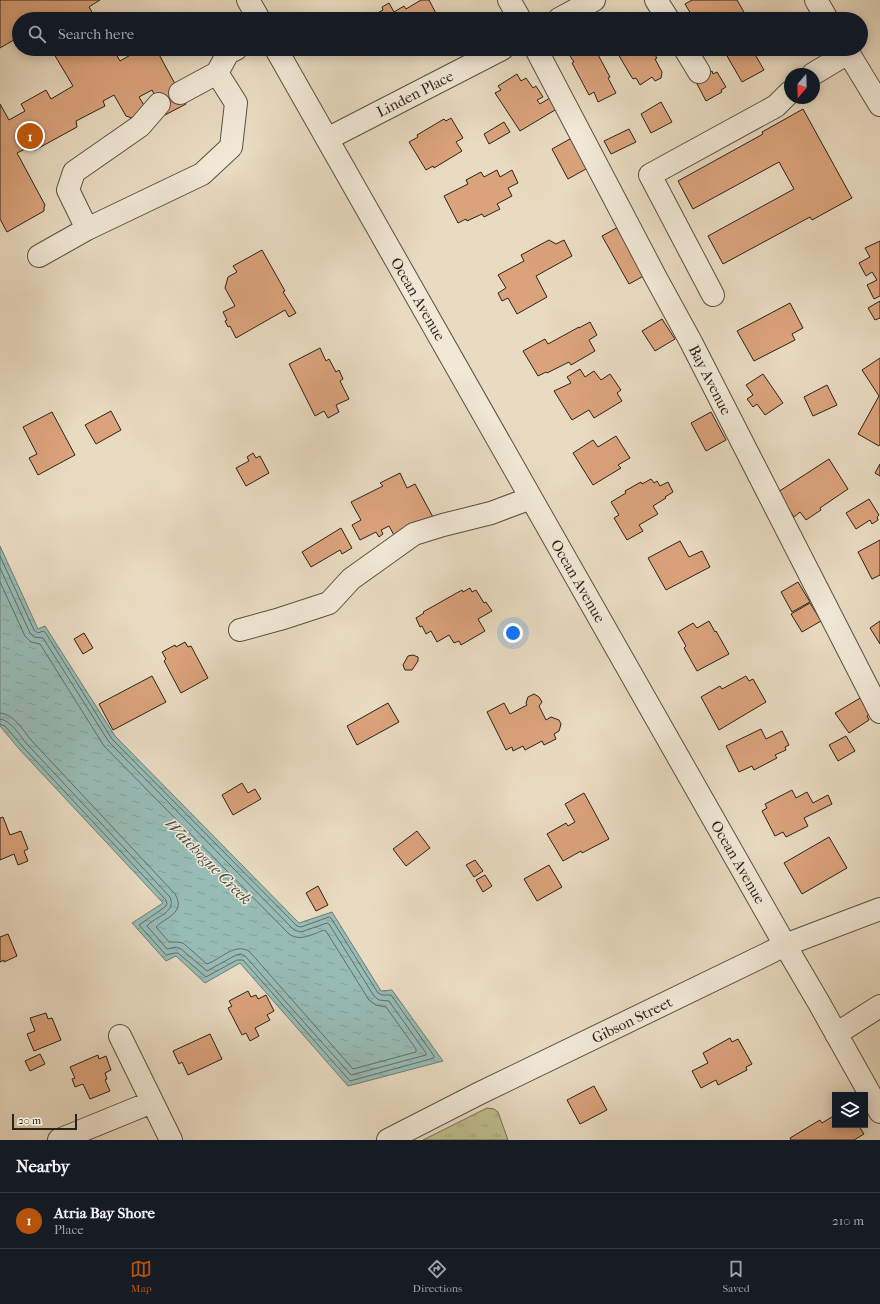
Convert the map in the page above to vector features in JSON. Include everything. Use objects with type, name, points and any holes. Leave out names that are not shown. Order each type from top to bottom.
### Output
[{"type":"street","points":[[248,0],[255,12]]},
{"type":"street","points":[[509,0],[516,12]]},
{"type":"street","points":[[572,12],[594,0]]},
{"type":"street","points":[[656,0],[664,12]]},
{"type":"street","points":[[816,0],[823,12]]},
{"type":"street","points":[[180,93],[217,74],[226,56]]},
{"type":"street","name":"Ocean Avenue","points":[[280,56],[880,1112]]},
{"type":"street","name":"Linden Place","points":[[327,139],[488,56]]},
{"type":"street","name":"Bay Avenue","points":[[540,56],[691,342],[880,712]]},
{"type":"street","points":[[689,56],[699,72]]},
{"type":"street","points":[[820,69],[840,56]]},
{"type":"street","points":[[850,56],[880,105]]},
{"type":"street","points":[[39,256],[87,229],[202,174],[231,147],[236,103],[217,74]]},
{"type":"street","points":[[714,295],[650,176],[776,106],[784,98]]},
{"type":"street","points":[[87,229],[68,190],[74,172],[140,126],[159,104]]},
{"type":"street","points":[[240,630],[280,620],[329,603],[351,579],[414,534],[491,513],[531,498]]},
{"type":"street","name":"Gibson Street","points":[[388,1140],[485,1090],[785,945],[880,909]]},
{"type":"street","points":[[836,1034],[880,1006]]},
{"type":"street","points":[[120,1036],[171,1140]]},
{"type":"street","points":[[59,1140],[152,1102]]},
{"type":"green space","points":[[487,1108],[494,1109],[498,1112],[508,1140],[423,1140]]},
{"type":"water","name":"Watchogue Creek","points":[[0,546],[38,629],[45,626],[115,736],[299,923],[332,912],[381,991],[392,990],[443,1061],[348,1086],[240,963],[205,983],[176,956],[166,961],[132,923],[163,903],[20,750],[0,726]]},
{"type":"building","points":[[0,0],[100,0],[89,7],[92,12],[12,12],[12,41],[0,48]]},
{"type":"building","points":[[421,0],[429,0],[435,12],[394,12],[404,6],[406,9]]},
{"type":"building","points":[[692,0],[737,0],[744,12],[690,12],[685,4]]},
{"type":"building","points":[[389,3],[394,12],[379,12],[383,10],[382,7]]},
{"type":"building","points":[[55,56],[117,56],[120,61],[129,56],[160,56],[186,104],[165,115],[152,90],[139,97],[144,105],[132,118],[126,116],[114,95],[103,101],[105,106],[76,121],[77,127],[35,150],[33,145],[17,153],[45,205],[44,211],[7,232],[0,219],[0,104],[9,120],[25,111],[21,104],[46,90],[51,99],[73,86]]},
{"type":"building","points":[[570,56],[599,56],[610,77],[608,78],[616,93],[598,102],[594,92],[589,95],[572,63],[574,62]]},
{"type":"building","points":[[619,56],[656,56],[657,58],[655,59],[662,72],[661,78],[655,81],[652,77],[640,85],[636,78],[633,79]]},
{"type":"building","points":[[727,56],[756,56],[764,70],[742,82]]},
{"type":"building","points":[[712,71],[713,74],[717,72],[726,87],[721,90],[722,92],[706,101],[695,80]]},
{"type":"building","points":[[517,74],[521,81],[526,78],[533,88],[536,86],[543,97],[537,100],[540,104],[553,96],[560,107],[520,131],[495,93],[501,90],[498,86]]},
{"type":"building","points":[[661,102],[672,122],[651,133],[641,114]]},
{"type":"building","points":[[803,109],[852,198],[812,220],[810,217],[723,264],[708,236],[794,189],[779,162],[693,209],[678,181],[763,134],[762,132]]},
{"type":"building","points":[[451,118],[463,138],[456,142],[462,151],[434,168],[433,166],[426,170],[409,142],[418,137],[417,135],[444,119],[446,121]]},
{"type":"building","points":[[504,122],[510,132],[489,144],[484,134]]},
{"type":"building","points":[[629,129],[636,142],[611,154],[604,141]]},
{"type":"building","points":[[577,135],[593,165],[568,179],[552,149]]},
{"type":"building","points":[[497,170],[500,177],[512,170],[518,183],[508,188],[512,196],[497,204],[500,209],[484,217],[482,214],[467,221],[466,219],[458,223],[444,196],[468,184],[466,180],[481,172],[484,177]]},
{"type":"building","points":[[622,225],[649,273],[629,284],[602,236]]},
{"type":"building","points":[[549,240],[556,244],[564,240],[572,256],[536,276],[547,297],[517,314],[508,298],[502,301],[498,293],[506,288],[498,275],[524,261],[521,255]]},
{"type":"building","points":[[880,241],[880,296],[874,299],[867,285],[877,280],[872,272],[866,276],[859,263],[870,257],[865,248]]},
{"type":"building","points":[[262,250],[285,291],[283,292],[296,313],[289,317],[285,310],[236,338],[230,326],[228,327],[225,321],[227,320],[223,312],[235,306],[225,288],[228,277],[237,272],[233,266]]},
{"type":"building","points":[[880,301],[880,318],[875,320],[868,308]]},
{"type":"building","points":[[790,303],[803,328],[792,334],[795,340],[754,361],[737,331]]},
{"type":"building","points":[[662,319],[675,339],[655,351],[642,331]]},
{"type":"building","points":[[590,322],[597,335],[589,340],[595,351],[571,365],[569,362],[538,376],[523,351],[545,339],[548,344]]},
{"type":"building","points":[[320,348],[326,361],[329,359],[336,372],[339,370],[343,379],[340,381],[349,399],[336,405],[339,412],[328,418],[324,411],[315,416],[289,364]]},
{"type":"building","points":[[880,358],[879,446],[858,434],[879,396],[862,370]]},
{"type":"building","points":[[580,369],[585,377],[594,371],[601,380],[610,374],[621,390],[617,393],[622,401],[594,418],[589,410],[572,420],[554,391],[571,383],[567,377]]},
{"type":"building","points":[[763,374],[783,403],[765,415],[757,404],[753,407],[747,399],[753,395],[746,385]]},
{"type":"building","points":[[827,385],[837,405],[813,416],[804,397]]},
{"type":"building","points":[[111,411],[121,430],[96,444],[85,425]]},
{"type":"building","points":[[52,412],[75,455],[38,475],[29,458],[37,454],[23,427]]},
{"type":"building","points":[[711,412],[726,440],[706,451],[691,423]]},
{"type":"building","points":[[616,436],[630,458],[618,465],[621,468],[593,485],[573,453],[593,440],[598,447]]},
{"type":"building","points":[[253,453],[256,458],[260,456],[269,473],[246,486],[236,468],[249,461],[247,457]]},
{"type":"building","points":[[829,459],[848,489],[820,508],[821,510],[806,520],[800,512],[794,517],[778,492]]},
{"type":"building","points":[[880,464],[880,476],[875,473]]},
{"type":"building","points":[[400,473],[407,488],[415,484],[433,517],[395,537],[389,526],[381,530],[383,534],[379,537],[376,532],[360,540],[352,525],[361,520],[351,502],[383,486],[380,483]]},
{"type":"building","points":[[651,479],[654,483],[657,481],[660,486],[668,482],[673,492],[653,506],[658,514],[639,525],[643,531],[627,540],[614,518],[619,515],[611,502],[626,493],[625,491],[641,482],[642,484]]},
{"type":"building","points":[[869,499],[879,515],[877,517],[878,520],[872,524],[870,520],[856,529],[846,513]]},
{"type":"building","points":[[341,528],[352,548],[342,554],[340,550],[311,567],[302,552]]},
{"type":"building","points":[[880,540],[880,575],[872,579],[858,552]]},
{"type":"building","points":[[680,541],[689,557],[702,551],[710,567],[666,590],[648,558]]},
{"type":"building","points":[[798,582],[810,602],[792,612],[781,592]]},
{"type":"building","points":[[470,588],[472,592],[476,590],[484,603],[486,602],[492,611],[478,619],[485,631],[461,645],[459,641],[454,643],[449,635],[437,642],[431,631],[426,634],[422,626],[420,627],[416,618],[424,613],[423,612],[462,590],[463,592]]},
{"type":"building","points":[[810,603],[821,621],[802,632],[791,614]]},
{"type":"building","points":[[709,621],[729,654],[697,671],[684,648],[686,646],[678,632],[693,623],[697,628]]},
{"type":"building","points":[[880,621],[880,644],[870,628]]},
{"type":"building","points":[[84,633],[93,648],[83,654],[74,639]]},
{"type":"building","points":[[185,642],[188,647],[191,646],[208,678],[181,693],[164,661],[166,659],[162,652],[175,645],[176,647]]},
{"type":"building","points":[[413,655],[418,657],[418,661],[412,670],[405,670],[403,665],[408,656]]},
{"type":"building","points":[[152,676],[166,702],[113,730],[99,704]]},
{"type":"building","points":[[746,676],[749,681],[753,679],[766,702],[719,730],[701,697],[720,686],[722,689]]},
{"type":"building","points":[[534,694],[539,697],[542,702],[539,706],[546,720],[551,717],[559,720],[561,724],[559,731],[554,734],[556,739],[544,745],[542,741],[525,750],[523,746],[513,751],[512,747],[506,750],[487,712],[504,703],[510,714],[527,705],[526,703],[528,697]]},
{"type":"building","points":[[862,697],[872,712],[867,716],[869,720],[849,733],[835,713]]},
{"type":"building","points":[[388,703],[399,722],[357,745],[347,726]]},
{"type":"building","points":[[761,729],[766,739],[782,731],[789,745],[785,747],[786,750],[775,755],[777,758],[754,770],[752,766],[739,772],[726,746]]},
{"type":"building","points":[[846,736],[855,751],[838,761],[829,745]]},
{"type":"building","points":[[242,783],[248,793],[255,789],[261,799],[233,815],[222,795]]},
{"type":"building","points":[[792,790],[796,798],[807,792],[813,803],[828,795],[832,804],[804,818],[808,826],[786,837],[783,832],[775,836],[762,811],[767,808],[765,804]]},
{"type":"building","points":[[584,793],[609,839],[582,853],[581,851],[563,861],[547,834],[566,823],[568,826],[575,822],[565,804]]},
{"type":"building","points":[[3,817],[10,835],[21,831],[28,849],[24,851],[28,861],[18,865],[14,854],[0,860],[0,818]]},
{"type":"building","points":[[417,831],[430,848],[406,866],[393,849]]},
{"type":"building","points":[[829,837],[847,868],[802,894],[784,863]]},
{"type":"building","points":[[475,860],[483,871],[474,877],[466,865]]},
{"type":"building","points":[[549,865],[562,887],[537,901],[524,879]]},
{"type":"building","points":[[485,875],[492,886],[483,892],[476,880]]},
{"type":"building","points":[[318,886],[328,905],[316,911],[306,893]]},
{"type":"building","points":[[8,934],[17,956],[4,962],[4,960],[0,962],[0,937]]},
{"type":"building","points":[[248,991],[251,997],[256,995],[258,999],[266,995],[274,1011],[267,1015],[270,1020],[255,1028],[259,1036],[250,1041],[246,1033],[242,1035],[228,1008],[232,1006],[229,1001]]},
{"type":"building","points":[[46,1013],[48,1019],[52,1018],[61,1040],[34,1051],[27,1034],[35,1031],[30,1018]]},
{"type":"building","points":[[210,1034],[222,1059],[188,1075],[182,1062],[179,1064],[173,1051]]},
{"type":"building","points":[[730,1038],[732,1042],[738,1039],[752,1064],[746,1067],[747,1070],[718,1085],[716,1080],[701,1088],[692,1071],[708,1063],[703,1053]]},
{"type":"building","points":[[40,1054],[45,1064],[30,1071],[25,1061]]},
{"type":"building","points":[[98,1055],[99,1059],[106,1056],[111,1070],[105,1073],[107,1079],[105,1080],[110,1091],[90,1099],[83,1084],[75,1087],[72,1079],[75,1078],[70,1067]]},
{"type":"building","points":[[594,1086],[607,1110],[580,1124],[567,1100]]},
{"type":"building","points":[[832,1117],[832,1128],[860,1128],[864,1134],[854,1140],[791,1140],[790,1138],[820,1120],[822,1123]]},
{"type":"place","name":"Atria Bay Shore","points":[[30,136]]}]
